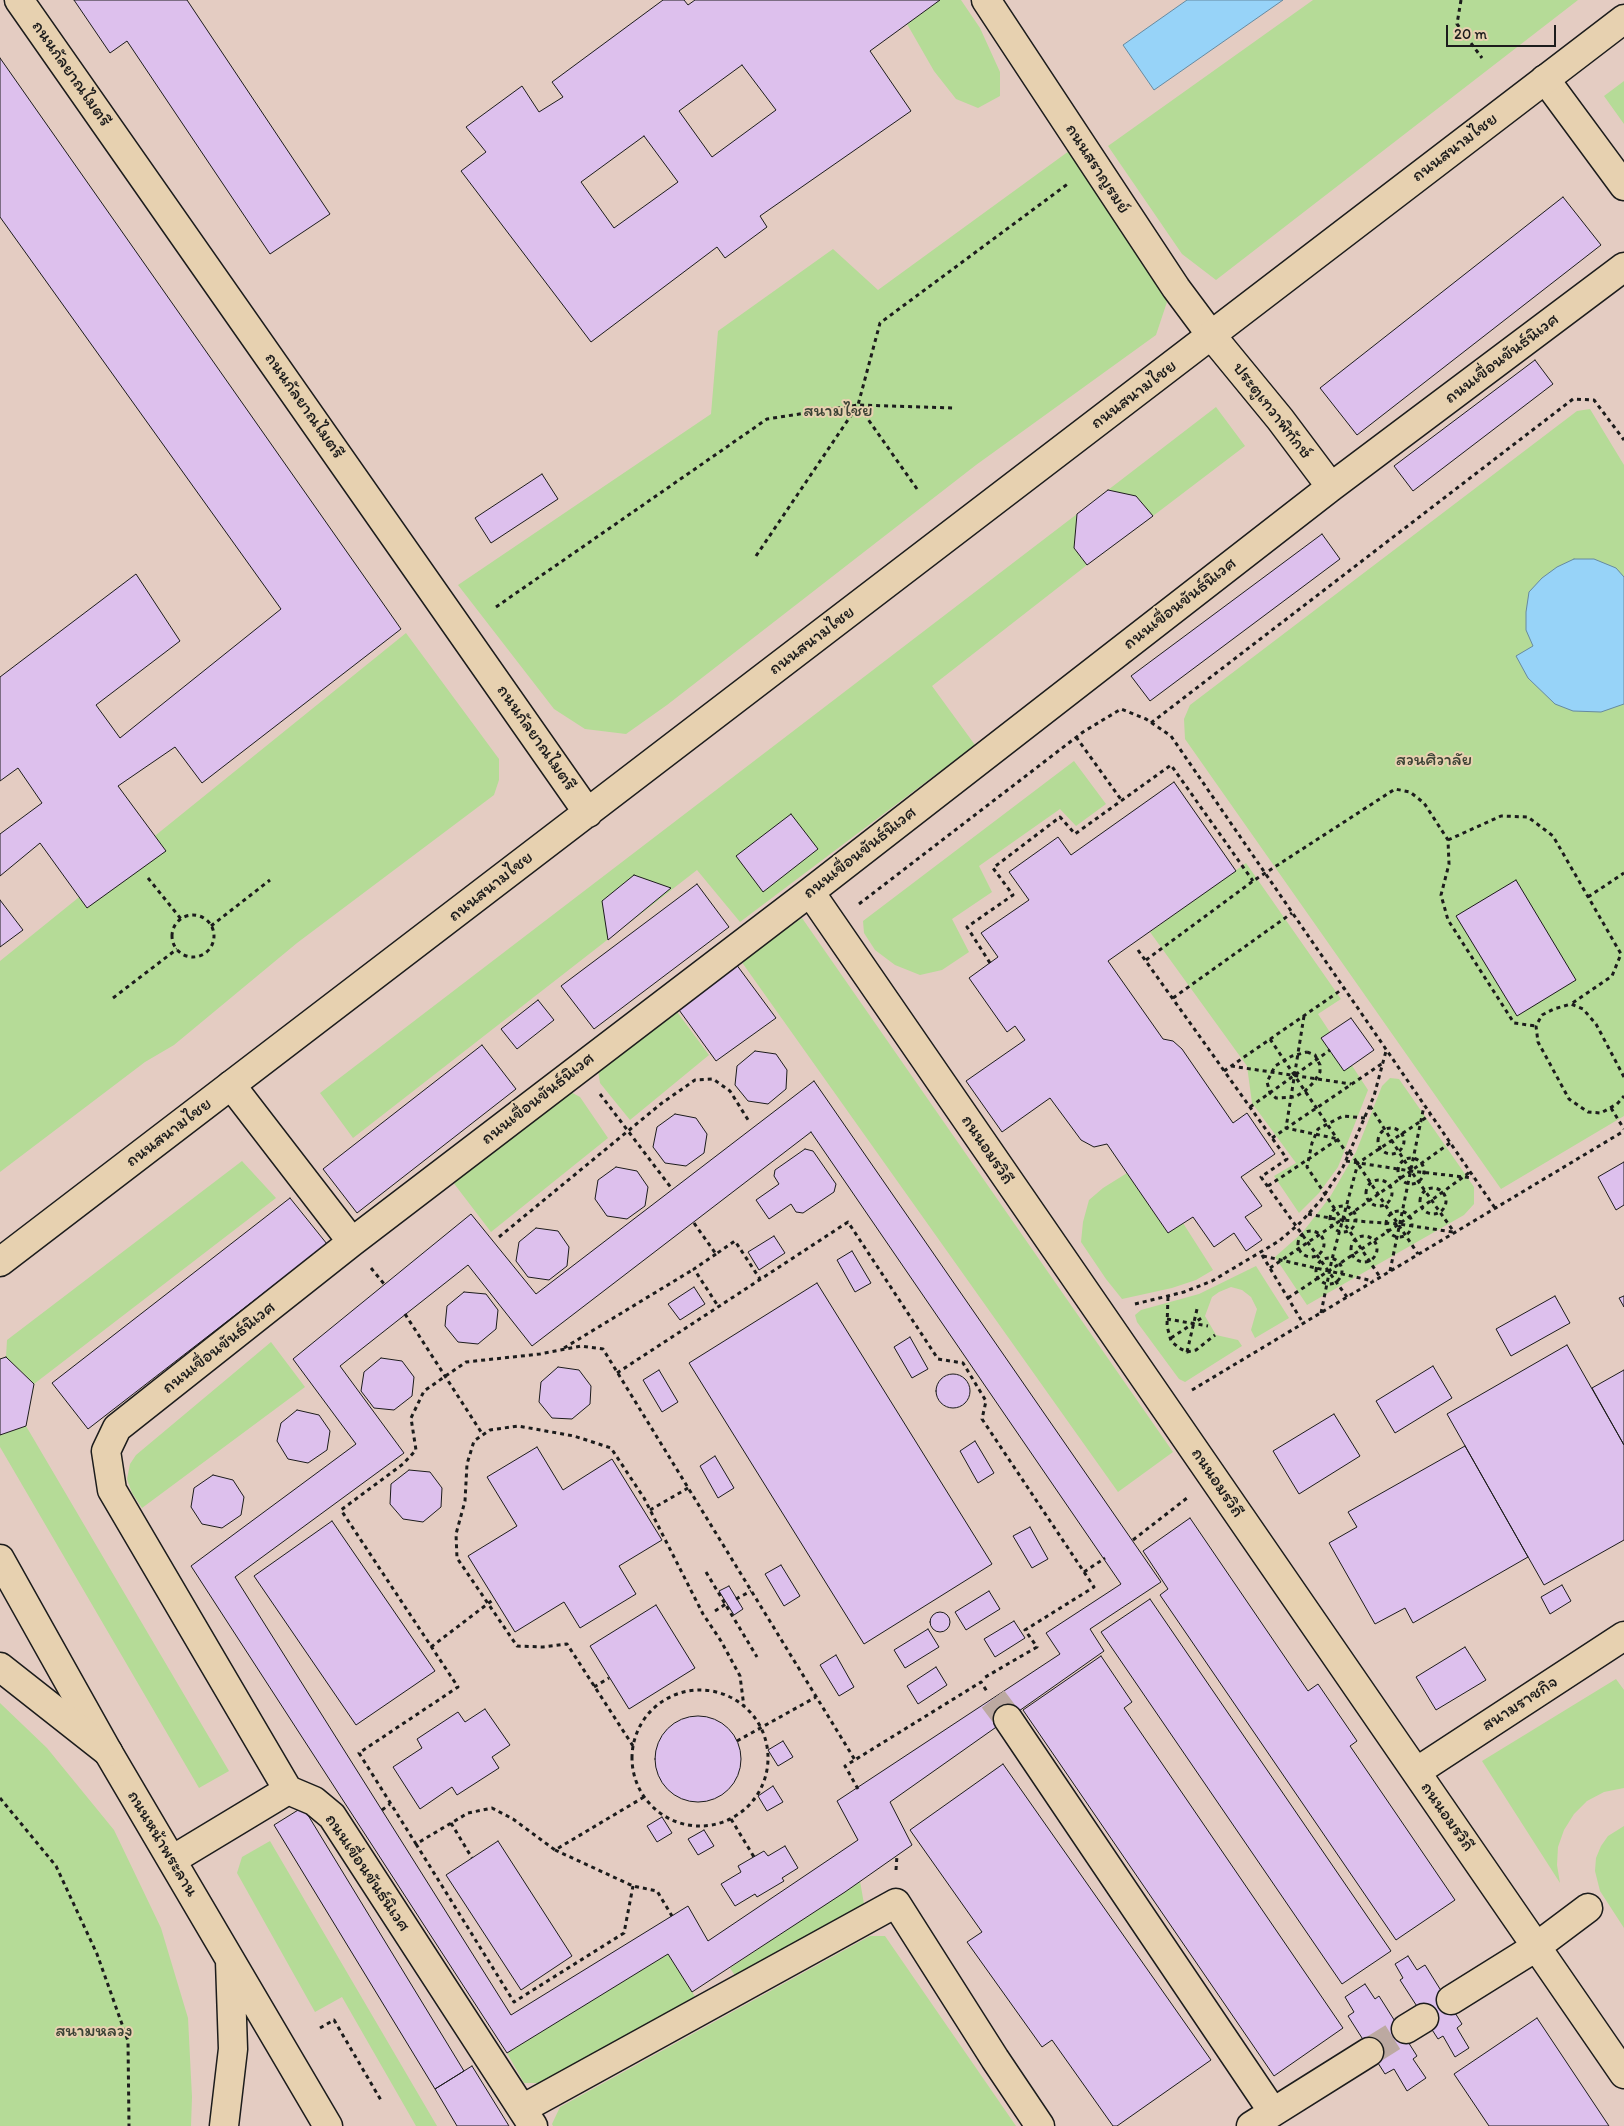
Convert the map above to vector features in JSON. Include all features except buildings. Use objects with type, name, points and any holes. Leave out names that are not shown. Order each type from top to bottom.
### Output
[{"type":"main road","name":"ถนนกัลยาณไมตรี","points":[[19,0],[588,813]]},
{"type":"main road","name":"ถนนสราญรมย์","points":[[986,0],[1176,288],[1211,335]]},
{"type":"main road","name":"ถนนสนามไชย","points":[[0,1262],[1624,19]]},
{"type":"main road","points":[[1546,79],[1624,186]]},
{"type":"main road","name":"ถนนเขื่อนขันธ์นิเวศ","points":[[528,2118],[332,1816],[314,1801],[288,1790],[112,1490],[106,1451],[117,1428],[352,1242],[810,892],[1331,487],[1624,267]]},
{"type":"main road","name":"ประตูเทวาพิทักษ์","points":[[1211,335],[1280,419],[1331,487]]},
{"type":"main road","name":"ถนนอมรวิถี","points":[[810,892],[1624,2074]]},
{"type":"main road","points":[[231,1085],[352,1242]]},
{"type":"main road","name":"ถนนหน้าพระลาน","points":[[0,1559],[108,1752],[328,2126]]},
{"type":"main road","name":"สนามราชกิจ","points":[[1416,1772],[1624,1636]]},
{"type":"main road","points":[[0,1666],[108,1752]]},
{"type":"main road","points":[[1001,1709],[1262,2119],[1369,2052]]},
{"type":"main road","points":[[172,1860],[288,1790]]},
{"type":"main road","points":[[528,2118],[896,1903],[994,2059],[1040,2126]]},
{"type":"main road","points":[[1451,2000],[1536,1947],[1588,1908]]},
{"type":"main road","points":[[224,2126],[233,2048],[230,1957]]},
{"type":"path","points":[[1461,0],[1457,24],[1482,58]]},
{"type":"path","points":[[756,556],[858,404],[880,323],[1095,164]]},
{"type":"path","points":[[1151,723],[1574,400],[1594,400],[1624,440]]},
{"type":"path","points":[[858,404],[917,489]]},
{"type":"path","points":[[496,607],[767,419],[858,404],[956,408]]},
{"type":"path","points":[[832,925],[1076,737],[1121,709],[1146,718],[1171,736],[1495,1208]]},
{"type":"path","points":[[1076,737],[1122,801]]},
{"type":"path","points":[[990,963],[967,927],[1013,896],[993,868],[1060,817],[1075,834],[1171,765],[1253,882]]},
{"type":"path","points":[[1146,960],[1265,873],[1395,789],[1410,792],[1424,803],[1448,840],[1449,864],[1441,895],[1448,920],[1514,1023],[1536,1026]]},
{"type":"path","points":[[1448,840],[1501,816],[1528,817],[1553,836],[1622,954],[1612,976],[1571,1004],[1554,1008],[1542,1015],[1536,1026],[1538,1042],[1569,1099],[1588,1112],[1601,1113],[1612,1108],[1624,1096]]},
{"type":"path","points":[[1588,897],[1624,873]]},
{"type":"path","points":[[148,878],[180,919]]},
{"type":"path","points":[[211,926],[270,880]]},
{"type":"path","points":[[1172,998],[1292,913]]},
{"type":"path","points":[[186,916],[200,916],[211,926],[214,932],[212,946],[202,955],[188,956],[177,949],[174,943],[173,930],[180,919],[186,916]]},
{"type":"path","points":[[113,998],[177,949]]},
{"type":"path","points":[[1138,950],[1287,1159],[1261,1177],[1347,1297]]},
{"type":"path","points":[[1224,1072],[1344,988]]},
{"type":"path","points":[[1571,1004],[1583,1009],[1596,1024],[1624,1077]]},
{"type":"path","points":[[1286,1128],[1304,1016]]},
{"type":"path","points":[[1270,1040],[1338,1139],[1358,1163],[1418,1254]]},
{"type":"path","points":[[1250,1107],[1330,1050]]},
{"type":"path","points":[[1099,1312],[1168,1297],[1212,1281],[1261,1254],[1297,1226],[1325,1194],[1346,1161],[1365,1118],[1386,1050]]},
{"type":"path","points":[[1307,1052],[1315,1054],[1318,1059],[1320,1072],[1317,1079],[1305,1091],[1291,1097],[1276,1098],[1267,1087],[1271,1072],[1275,1066],[1298,1054],[1307,1052]]},
{"type":"path","points":[[1272,1138],[1383,1062]]},
{"type":"path","points":[[1231,1066],[1352,1084]]},
{"type":"path","points":[[579,1067],[672,1189]]},
{"type":"path","points":[[499,1237],[627,1131],[695,1080],[714,1079],[730,1091],[750,1123]]},
{"type":"path","points":[[1390,1271],[1424,1105]]},
{"type":"path","points":[[1370,1106],[1418,1182],[1454,1232]]},
{"type":"path","points":[[1164,1406],[1624,1130],[1612,1108]]},
{"type":"path","points":[[1321,1313],[1329,1271],[1358,1163],[1430,1115]]},
{"type":"path","points":[[1365,1118],[1343,1116],[1327,1123],[1318,1130],[1312,1143],[1307,1168],[1380,1277]]},
{"type":"path","points":[[1286,1128],[1338,1139]]},
{"type":"path","points":[[1394,1128],[1401,1134],[1404,1145],[1395,1154],[1387,1153],[1381,1148],[1380,1136],[1385,1130],[1394,1128]]},
{"type":"path","points":[[1268,1186],[1338,1139]]},
{"type":"path","points":[[1270,1268],[1342,1220],[1450,1143]]},
{"type":"path","points":[[1399,1169],[1405,1160],[1414,1158],[1422,1164],[1424,1172],[1418,1182]]},
{"type":"path","points":[[1346,1161],[1474,1178]]},
{"type":"path","points":[[1399,1169],[1402,1178],[1408,1183],[1418,1182]]},
{"type":"path","points":[[1288,1298],[1389,1231],[1470,1172]]},
{"type":"path","points":[[1382,1181],[1390,1186],[1392,1197],[1385,1205],[1375,1205],[1369,1201],[1367,1192],[1371,1184],[1382,1181]]},
{"type":"path","points":[[1440,1212],[1428,1212],[1422,1207],[1420,1199],[1426,1191],[1435,1188],[1443,1192]]},
{"type":"path","points":[[1440,1212],[1445,1204],[1443,1192]]},
{"type":"path","points":[[1346,1206],[1354,1211],[1356,1221],[1349,1230],[1339,1231],[1333,1226],[1331,1213],[1335,1209],[1346,1206]]},
{"type":"path","points":[[1386,1224],[1396,1211],[1409,1216],[1412,1226]]},
{"type":"path","points":[[1308,1214],[1342,1220],[1399,1224],[1454,1232]]},
{"type":"path","points":[[617,1373],[848,1222],[938,1359],[963,1363],[986,1401],[982,1419],[1094,1587],[1025,1630],[1037,1647],[982,1679]]},
{"type":"path","points":[[694,1223],[716,1254]]},
{"type":"path","points":[[1386,1224],[1389,1231],[1396,1236],[1405,1235],[1412,1226]]},
{"type":"path","points":[[1312,1231],[1319,1235],[1324,1243],[1318,1255],[1306,1256],[1299,1249],[1299,1239],[1303,1234],[1312,1231]]},
{"type":"path","points":[[1366,1237],[1374,1241],[1377,1253],[1369,1261],[1360,1261],[1353,1255],[1352,1248],[1355,1240],[1366,1237]]},
{"type":"path","points":[[562,1350],[694,1269],[735,1241],[760,1279]]},
{"type":"path","points":[[1261,1254],[1373,1281]]},
{"type":"path","points":[[1261,1254],[1303,1323]]},
{"type":"path","points":[[1332,1259],[1339,1264],[1341,1274],[1336,1281],[1327,1284],[1318,1278],[1316,1268],[1322,1260],[1332,1259]]},
{"type":"path","points":[[694,1269],[718,1306]]},
{"type":"path","points":[[1168,1297],[1167,1319],[1171,1338],[1179,1348],[1186,1352],[1196,1350],[1216,1335]]},
{"type":"path","points":[[1186,1352],[1197,1309]]},
{"type":"path","points":[[405,1314],[483,1435]]},
{"type":"path","points":[[1171,1338],[1203,1317]]},
{"type":"path","points":[[1167,1319],[1208,1326]]},
{"type":"path","points":[[633,1886],[624,1933],[514,2002],[360,1753],[458,1687],[341,1510],[403,1464],[416,1450],[411,1418],[424,1390],[466,1362],[581,1346],[603,1349],[855,1760]]},
{"type":"path","points":[[633,1746],[567,1644],[543,1647],[517,1646],[457,1558],[456,1534],[464,1501],[467,1464],[474,1441],[490,1430],[518,1426],[574,1436],[611,1448],[650,1510],[703,1614],[721,1641],[740,1676],[744,1708]]},
{"type":"path","points":[[1133,1540],[1214,1478]]},
{"type":"path","points":[[650,1510],[688,1488]]},
{"type":"path","points":[[1084,1572],[1105,1558]]},
{"type":"path","points":[[706,1572],[757,1657]]},
{"type":"path","points":[[736,1599],[751,1590]]},
{"type":"path","points":[[431,1647],[494,1599]]},
{"type":"path","points":[[715,1611],[726,1604]]},
{"type":"path","points":[[594,1687],[609,1678]]},
{"type":"path","points":[[858,1789],[845,1766],[981,1682],[1001,1709]]},
{"type":"path","points":[[697,1690],[720,1693],[740,1703],[756,1720],[760,1729],[766,1740],[768,1762],[763,1784],[752,1802],[730,1819],[715,1825],[694,1826],[672,1820],[654,1809],[640,1790],[633,1769],[633,1746],[641,1725],[655,1707],[675,1695],[697,1690]]},
{"type":"path","points":[[737,1741],[816,1696]]},
{"type":"path","points":[[555,1850],[644,1797]]},
{"type":"path","points":[[0,1798],[56,1866],[98,1954],[128,2041],[129,2126]]},
{"type":"path","points":[[382,1810],[390,1804]]},
{"type":"path","points":[[416,1844],[468,1813],[492,1808],[513,1819],[555,1850],[633,1886],[657,1891],[672,1916]]},
{"type":"path","points":[[730,1819],[754,1857]]},
{"type":"path","points":[[451,1823],[472,1858]]},
{"type":"path","points":[[320,2028],[334,2020],[382,2102]]},
{"type":"green space","points":[[940,0],[961,0],[980,28],[1000,72],[1000,96],[978,108],[956,99],[934,71],[907,24]]},
{"type":"green space","points":[[1313,0],[1578,0],[1216,280],[1182,254],[1108,146]]},
{"type":"green space","points":[[1624,81],[1624,124],[1604,96]]},
{"type":"green space","name":"สนามไชย","points":[[1069,151],[1119,220],[1167,302],[1156,335],[976,465],[667,705],[626,734],[585,729],[554,709],[458,585],[711,414],[718,331],[833,249],[878,290]]},
{"type":"green space","points":[[1216,407],[1245,446],[1153,516],[1136,496],[1108,490]]},
{"type":"green space","name":"สวนศิวาลัย","points":[[1590,409],[1624,465],[1624,1116],[1501,1189],[1185,739],[1184,719],[1190,705],[1577,411]]},
{"type":"green space","points":[[1077,514],[1074,548],[1087,565],[932,686],[975,745],[740,922],[697,870],[353,1138],[320,1093]]},
{"type":"green space","points":[[406,633],[499,759],[499,780],[494,795],[297,943],[174,1045],[145,1062],[0,1172],[0,961]]},
{"type":"green space","points":[[1074,761],[1106,804],[1076,826],[1060,809],[979,866],[992,892],[952,919],[969,952],[942,970],[920,975],[895,965],[875,950],[864,933],[863,921]]},
{"type":"green space","points":[[1246,863],[1341,999],[1318,1014],[1368,1090],[1338,1167],[1319,1193],[1299,1213],[1274,1176],[1296,1163],[1252,1103],[1247,1066],[1150,932]]},
{"type":"green space","points":[[802,918],[1173,1452],[1118,1492],[741,961]]},
{"type":"green space","points":[[672,1005],[709,1055],[630,1120],[600,1083],[598,1070]]},
{"type":"green space","points":[[1390,1078],[1399,1079],[1474,1187],[1474,1204],[1464,1215],[1307,1305],[1275,1257],[1302,1233],[1330,1197],[1356,1152],[1382,1086]]},
{"type":"green space","points":[[569,1091],[580,1097],[608,1138],[491,1232],[449,1177]]},
{"type":"green space","points":[[242,1161],[276,1198],[34,1384],[6,1357],[7,1340]]},
{"type":"green space","points":[[1127,1173],[1168,1233],[1183,1223],[1213,1270],[1196,1280],[1172,1288],[1122,1299],[1081,1242],[1083,1222],[1089,1200],[1103,1188]]},
{"type":"green space","points":[[1256,1266],[1289,1318],[1255,1338],[1251,1330],[1257,1309],[1251,1297],[1242,1290],[1231,1287],[1219,1292],[1212,1297],[1205,1316],[1216,1335],[1238,1340],[1242,1346],[1185,1382],[1179,1379],[1137,1322],[1135,1315],[1141,1310],[1199,1294]]},
{"type":"green space","points":[[271,1342],[305,1387],[142,1508],[132,1493],[127,1479],[130,1464],[136,1455]]},
{"type":"green space","points":[[26,1426],[229,1771],[199,1788],[0,1447],[0,1435]]},
{"type":"green space","points":[[1616,1679],[1624,1690],[1624,1788],[1604,1792],[1587,1801],[1574,1814],[1564,1830],[1558,1847],[1557,1865],[1560,1883],[1482,1761]]},
{"type":"green space","name":"สนามหลวง","points":[[0,1703],[47,1748],[114,1830],[161,1928],[188,2018],[192,2097],[191,2126],[0,2126]]},
{"type":"green space","points":[[1624,1826],[1624,1928],[1600,1891],[1595,1871],[1596,1858],[1601,1846],[1608,1836]]},
{"type":"green space","points":[[270,1841],[437,2126],[416,2126],[342,1997],[315,2012],[237,1873],[242,1857]]},
{"type":"green space","points":[[860,1881],[864,1904],[856,1918],[738,1980],[730,1968]]},
{"type":"green space","points":[[870,1936],[885,1936],[1016,2126],[553,2126],[552,2124],[560,2107]]},
{"type":"green space","points":[[668,1954],[696,1998],[544,2083],[524,2083],[507,2053]]},
{"type":"water","points":[[1187,0],[1283,0],[1154,90],[1123,45]]},
{"type":"water","points":[[1574,559],[1594,559],[1616,568],[1624,577],[1624,704],[1601,712],[1573,711],[1555,704],[1528,678],[1516,656],[1533,646],[1526,630],[1529,592],[1542,578],[1557,567]]},
{"type":"tunnel","points":[[993,1699],[1008,1719]]},
{"type":"tunnel","points":[[1369,2052],[1406,2029]]}]
